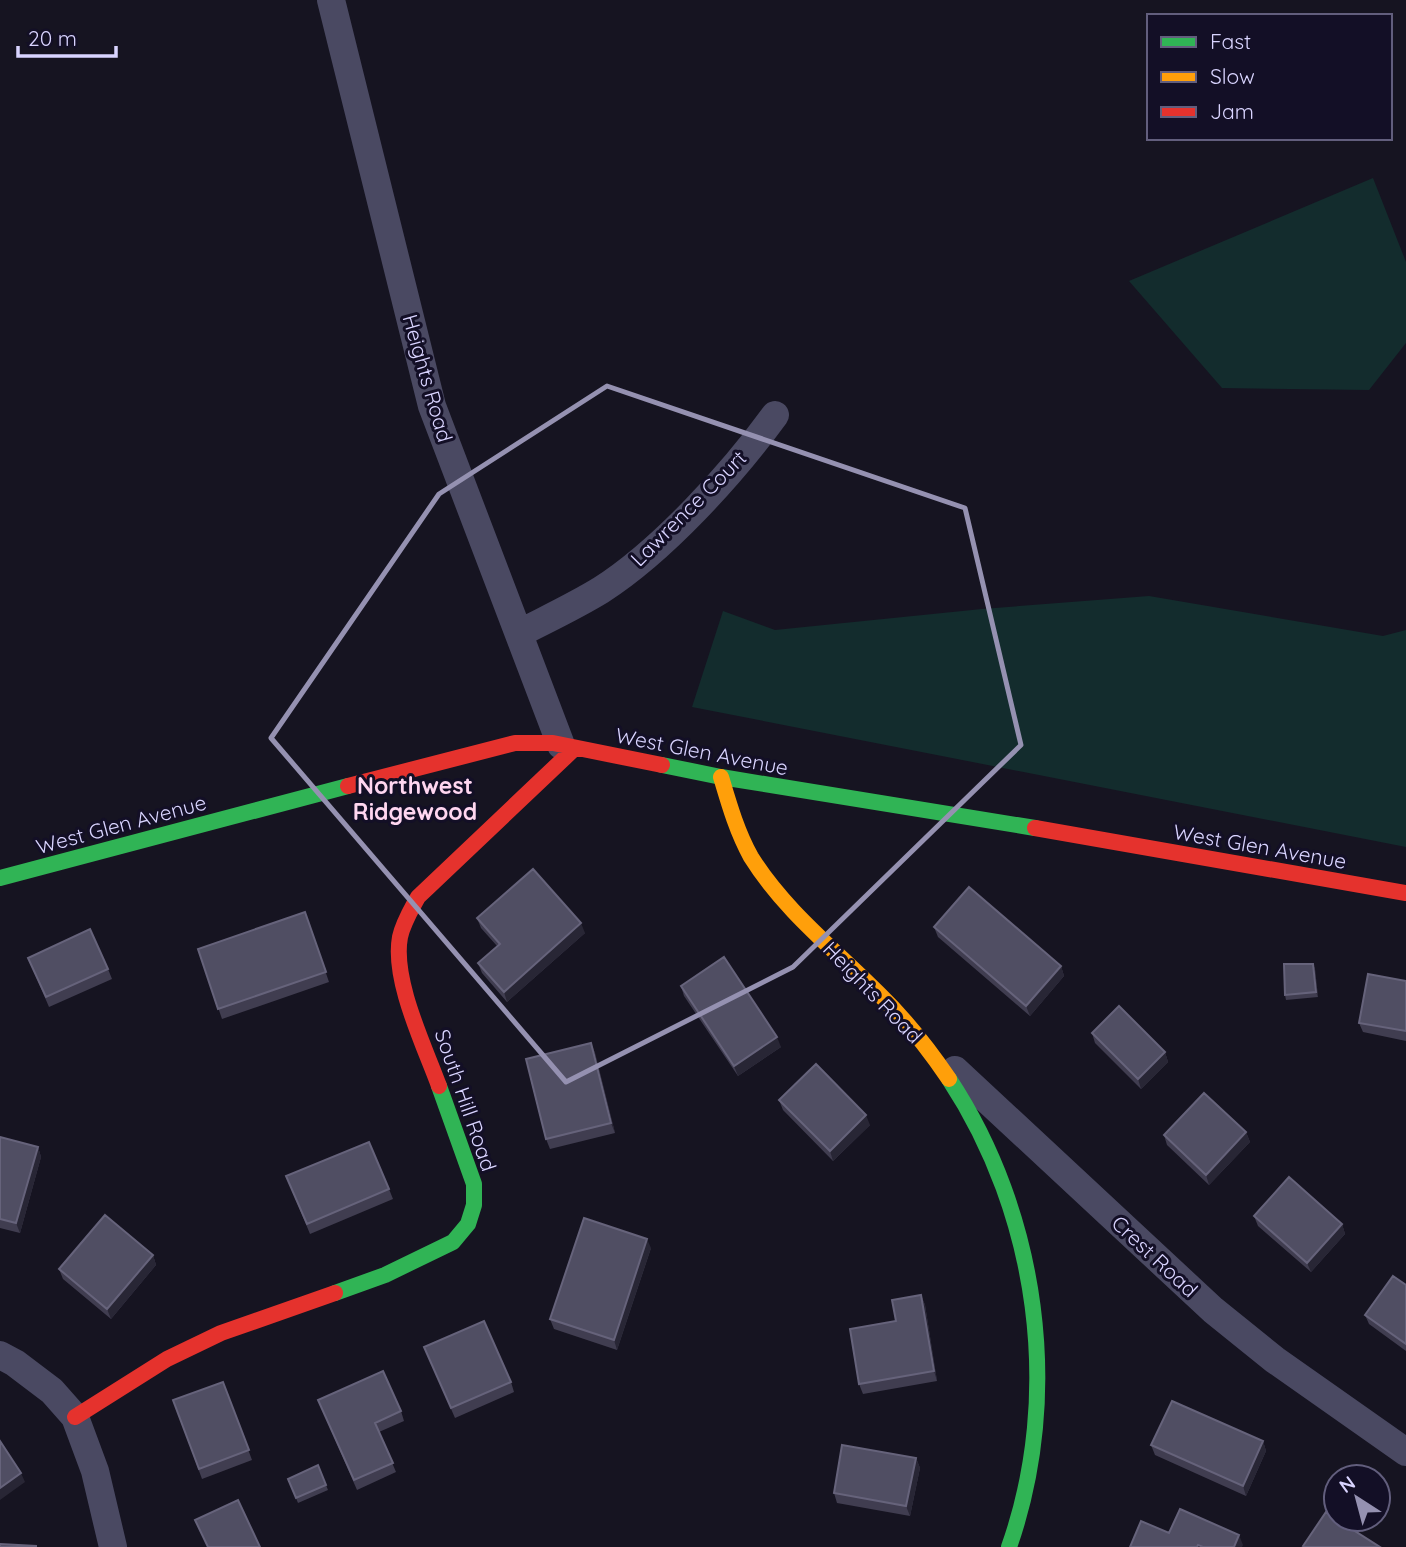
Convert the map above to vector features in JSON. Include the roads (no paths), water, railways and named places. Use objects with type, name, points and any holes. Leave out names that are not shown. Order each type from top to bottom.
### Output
[{"type":"street","name":"Heights Road","points":[[331,0],[432,406],[520,633],[568,746]]},
{"type":"street","name":"Lawrence Court","points":[[520,633],[601,590],[650,552],[704,499],[775,415]]},
{"type":"street","name":"West Glen Avenue","points":[[0,878],[515,743],[568,746],[721,777],[1100,839],[1406,893]]},
{"type":"street","name":"South Hill Road","points":[[75,1417],[167,1359],[221,1333],[385,1275],[453,1242],[468,1224],[474,1205],[474,1184],[402,983],[397,953],[402,924],[418,897],[568,746]]},
{"type":"street","name":"Heights Road","points":[[721,777],[732,814],[751,855],[785,902],[896,1010],[920,1038],[958,1092],[989,1150],[1013,1211],[1029,1274],[1037,1339],[1037,1405],[1030,1470],[1009,1547]]},
{"type":"street","name":"Crest Road","points":[[920,1038],[1213,1310],[1275,1360],[1406,1452]]},
{"type":"street","points":[[0,1355],[52,1391],[75,1417],[95,1471],[113,1547]]},
{"type":"district","name":"Northwest Ridgewood","points":[[415,798]]}]
